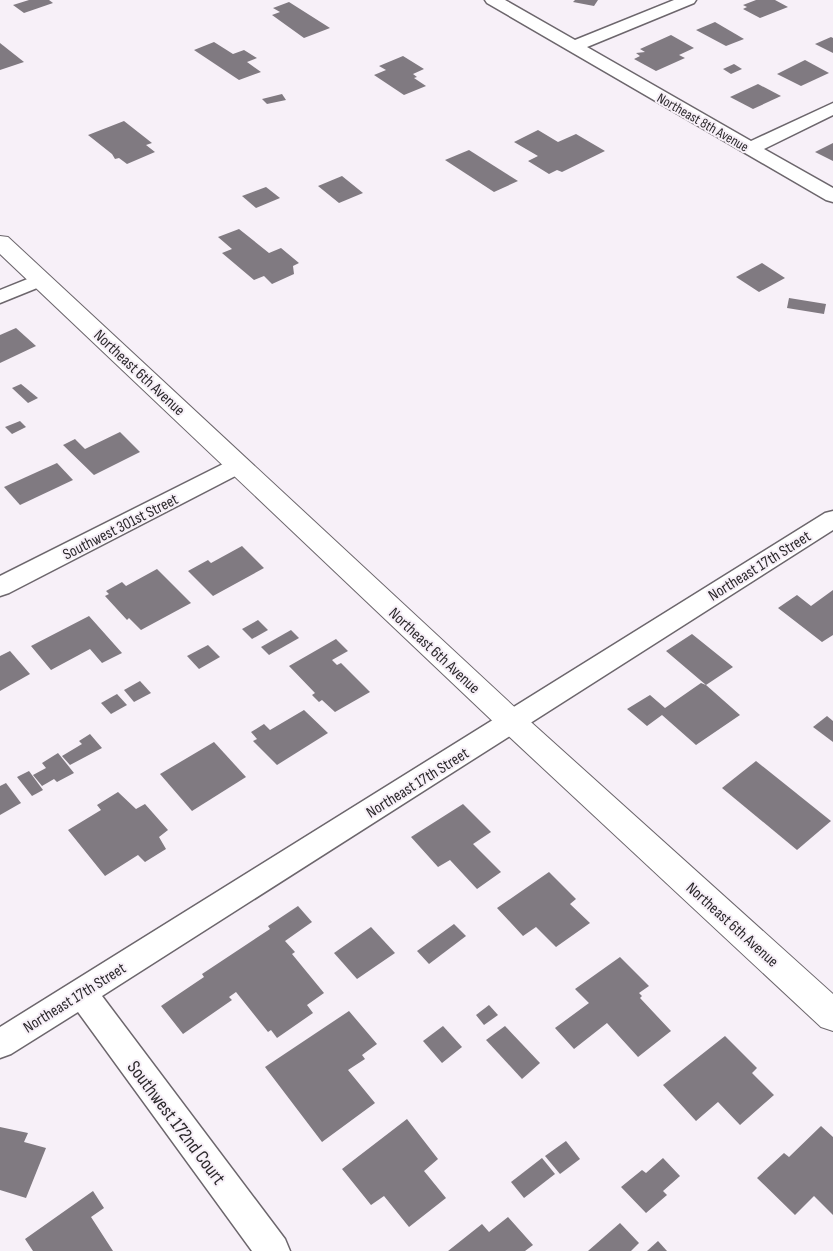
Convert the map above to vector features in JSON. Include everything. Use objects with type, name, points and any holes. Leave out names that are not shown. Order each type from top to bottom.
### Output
[{"type":"street","name":"Northeast 8th Avenue","points":[[493,0],[833,196]]},
{"type":"street","points":[[574,46],[688,0]]},
{"type":"street","points":[[750,149],[833,108]]},
{"type":"street","name":"Northeast 6th Avenue","points":[[0,242],[512,722],[833,1016]]},
{"type":"street","points":[[0,297],[40,280]]},
{"type":"street","name":"Southwest 301st Street","points":[[0,587],[239,465]]},
{"type":"street","name":"Northeast 17th Street","points":[[0,1044],[833,519]]},
{"type":"street","name":"Southwest 172nd Court","points":[[81,992],[273,1251]]},
{"type":"building","points":[[29,0],[49,0],[53,3],[24,13],[13,5]]},
{"type":"building","points":[[575,0],[598,0],[594,6],[573,2]]},
{"type":"building","points":[[756,0],[775,0],[788,7],[760,18],[743,9],[747,7],[743,5]]},
{"type":"building","points":[[289,2],[330,28],[304,38],[272,15],[280,12],[273,8]]},
{"type":"building","points":[[715,22],[744,39],[726,46],[696,30]]},
{"type":"building","points":[[671,35],[694,48],[679,55],[685,58],[656,71],[634,59],[640,56],[636,53],[645,52],[640,49]]},
{"type":"building","points":[[831,37],[833,38],[833,53],[815,44]]},
{"type":"building","points":[[214,42],[233,54],[244,50],[257,58],[247,62],[261,72],[239,80],[194,50]]},
{"type":"building","points":[[0,43],[24,62],[0,70]]},
{"type":"building","points":[[403,56],[424,69],[413,74],[417,77],[414,78],[426,86],[404,95],[374,75],[386,70],[379,66]]},
{"type":"building","points":[[805,60],[829,73],[801,86],[777,74]]},
{"type":"building","points":[[734,64],[742,69],[731,74],[723,69]]},
{"type":"building","points":[[758,84],[781,96],[753,109],[730,97]]},
{"type":"building","points":[[282,94],[286,100],[267,104],[262,99]]},
{"type":"building","points":[[124,121],[152,143],[146,145],[155,152],[127,164],[119,158],[115,159],[112,154],[88,135]]},
{"type":"building","points":[[538,130],[558,142],[576,134],[605,151],[562,172],[557,170],[549,174],[528,161],[538,156],[514,142]]},
{"type":"building","points":[[833,143],[833,161],[815,152]]},
{"type":"building","points":[[469,150],[518,181],[494,192],[445,160]]},
{"type":"building","points":[[342,176],[363,193],[339,203],[318,186]]},
{"type":"building","points":[[266,187],[280,198],[256,208],[242,196]]},
{"type":"building","points":[[239,229],[269,253],[281,248],[299,263],[293,266],[294,274],[272,284],[264,276],[254,280],[222,253],[232,249],[218,237]]},
{"type":"building","points":[[762,263],[785,278],[759,292],[736,277]]},
{"type":"building","points":[[789,298],[826,304],[824,314],[787,308]]},
{"type":"building","points":[[16,328],[36,346],[0,363],[0,335]]},
{"type":"building","points":[[21,384],[38,398],[28,403],[12,388]]},
{"type":"building","points":[[20,421],[26,427],[12,434],[5,427]]},
{"type":"building","points":[[120,432],[140,452],[94,475],[63,445],[75,439],[85,449]]},
{"type":"building","points":[[57,463],[73,480],[20,505],[4,487]]},
{"type":"building","points":[[242,546],[264,568],[213,596],[188,571],[208,560],[211,563]]},
{"type":"building","points":[[157,569],[191,603],[141,630],[129,618],[127,620],[105,596],[109,594],[106,591],[122,582],[126,586]]},
{"type":"building","points":[[833,590],[833,635],[822,642],[778,608],[797,595],[811,606]]},
{"type":"building","points":[[89,616],[122,653],[102,663],[90,649],[51,670],[31,646]]},
{"type":"building","points":[[258,620],[268,630],[252,639],[242,629]]},
{"type":"building","points":[[291,630],[299,638],[269,655],[261,647]]},
{"type":"building","points":[[692,634],[733,667],[706,685],[666,651]]},
{"type":"building","points":[[336,639],[348,651],[332,660],[337,665],[341,663],[370,692],[335,712],[322,700],[319,702],[312,695],[315,693],[289,666]]},
{"type":"building","points":[[208,645],[220,657],[199,669],[187,656]]},
{"type":"building","points":[[10,651],[30,674],[0,691],[0,656]]},
{"type":"building","points":[[140,681],[151,693],[134,702],[124,690]]},
{"type":"building","points":[[701,683],[706,685],[740,715],[696,745],[662,715],[647,726],[627,709],[650,695],[665,708]]},
{"type":"building","points":[[117,694],[127,705],[111,714],[101,703]]},
{"type":"building","points":[[304,710],[328,733],[277,765],[253,741],[257,739],[251,732],[264,724],[270,730]]},
{"type":"building","points":[[827,716],[833,721],[833,742],[813,727]]},
{"type":"building","points":[[90,734],[102,748],[70,765],[62,756],[82,744],[79,741]]},
{"type":"building","points":[[214,742],[246,777],[192,811],[160,774]]},
{"type":"building","points":[[58,753],[74,773],[57,782],[54,779],[42,786],[33,775],[46,768],[42,763]]},
{"type":"building","points":[[756,761],[831,821],[797,850],[722,788]]},
{"type":"building","points":[[29,771],[43,790],[32,796],[17,777]]},
{"type":"building","points":[[6,783],[21,803],[0,815],[0,786]]},
{"type":"building","points":[[118,792],[136,809],[145,804],[168,830],[159,837],[166,849],[145,862],[138,855],[105,876],[68,830],[101,810],[97,805]]},
{"type":"building","points":[[463,804],[491,832],[473,844],[501,872],[477,889],[450,860],[438,867],[411,837]]},
{"type":"building","points":[[549,872],[576,899],[570,904],[590,923],[556,947],[536,927],[523,936],[497,908]]},
{"type":"building","points":[[298,906],[312,922],[285,941],[295,952],[292,954],[324,993],[307,1005],[313,1013],[277,1038],[271,1030],[268,1032],[236,992],[229,997],[232,1000],[183,1034],[161,1006],[204,977],[202,974],[270,929],[268,926]]},
{"type":"building","points":[[454,924],[466,936],[429,964],[417,951]]},
{"type":"building","points":[[371,927],[395,953],[357,979],[334,953]]},
{"type":"building","points":[[620,957],[649,986],[639,993],[642,996],[640,998],[671,1031],[638,1057],[607,1023],[574,1049],[555,1028],[589,1003],[575,989]]},
{"type":"building","points":[[489,1005],[498,1015],[484,1025],[476,1015]]},
{"type":"building","points":[[349,1011],[377,1044],[362,1055],[365,1059],[348,1070],[375,1103],[322,1142],[265,1067]]},
{"type":"building","points":[[443,1026],[462,1047],[442,1063],[423,1041]]},
{"type":"building","points":[[505,1026],[540,1063],[522,1079],[486,1040]]},
{"type":"building","points":[[725,1036],[757,1068],[752,1073],[774,1095],[740,1125],[718,1102],[696,1121],[663,1085]]},
{"type":"building","points":[[407,1119],[438,1159],[424,1171],[446,1198],[409,1227],[384,1196],[371,1205],[342,1169]]},
{"type":"building","points":[[821,1126],[833,1137],[833,1215],[814,1196],[795,1215],[757,1178],[784,1153],[789,1157]]},
{"type":"building","points":[[0,1127],[28,1133],[24,1142],[46,1148],[26,1198],[0,1190]]},
{"type":"building","points":[[566,1141],[580,1159],[560,1174],[545,1156]]},
{"type":"building","points":[[542,1158],[555,1174],[524,1198],[511,1182]]},
{"type":"building","points":[[663,1158],[680,1176],[663,1191],[667,1195],[646,1213],[621,1187],[642,1170],[646,1173]]},
{"type":"building","points":[[93,1191],[104,1208],[91,1217],[113,1251],[33,1251],[25,1239]]},
{"type":"building","points":[[508,1217],[533,1245],[525,1251],[448,1251],[482,1224],[489,1232]]},
{"type":"building","points":[[620,1223],[639,1243],[631,1251],[588,1251]]},
{"type":"building","points":[[658,1241],[667,1251],[647,1251]]}]
